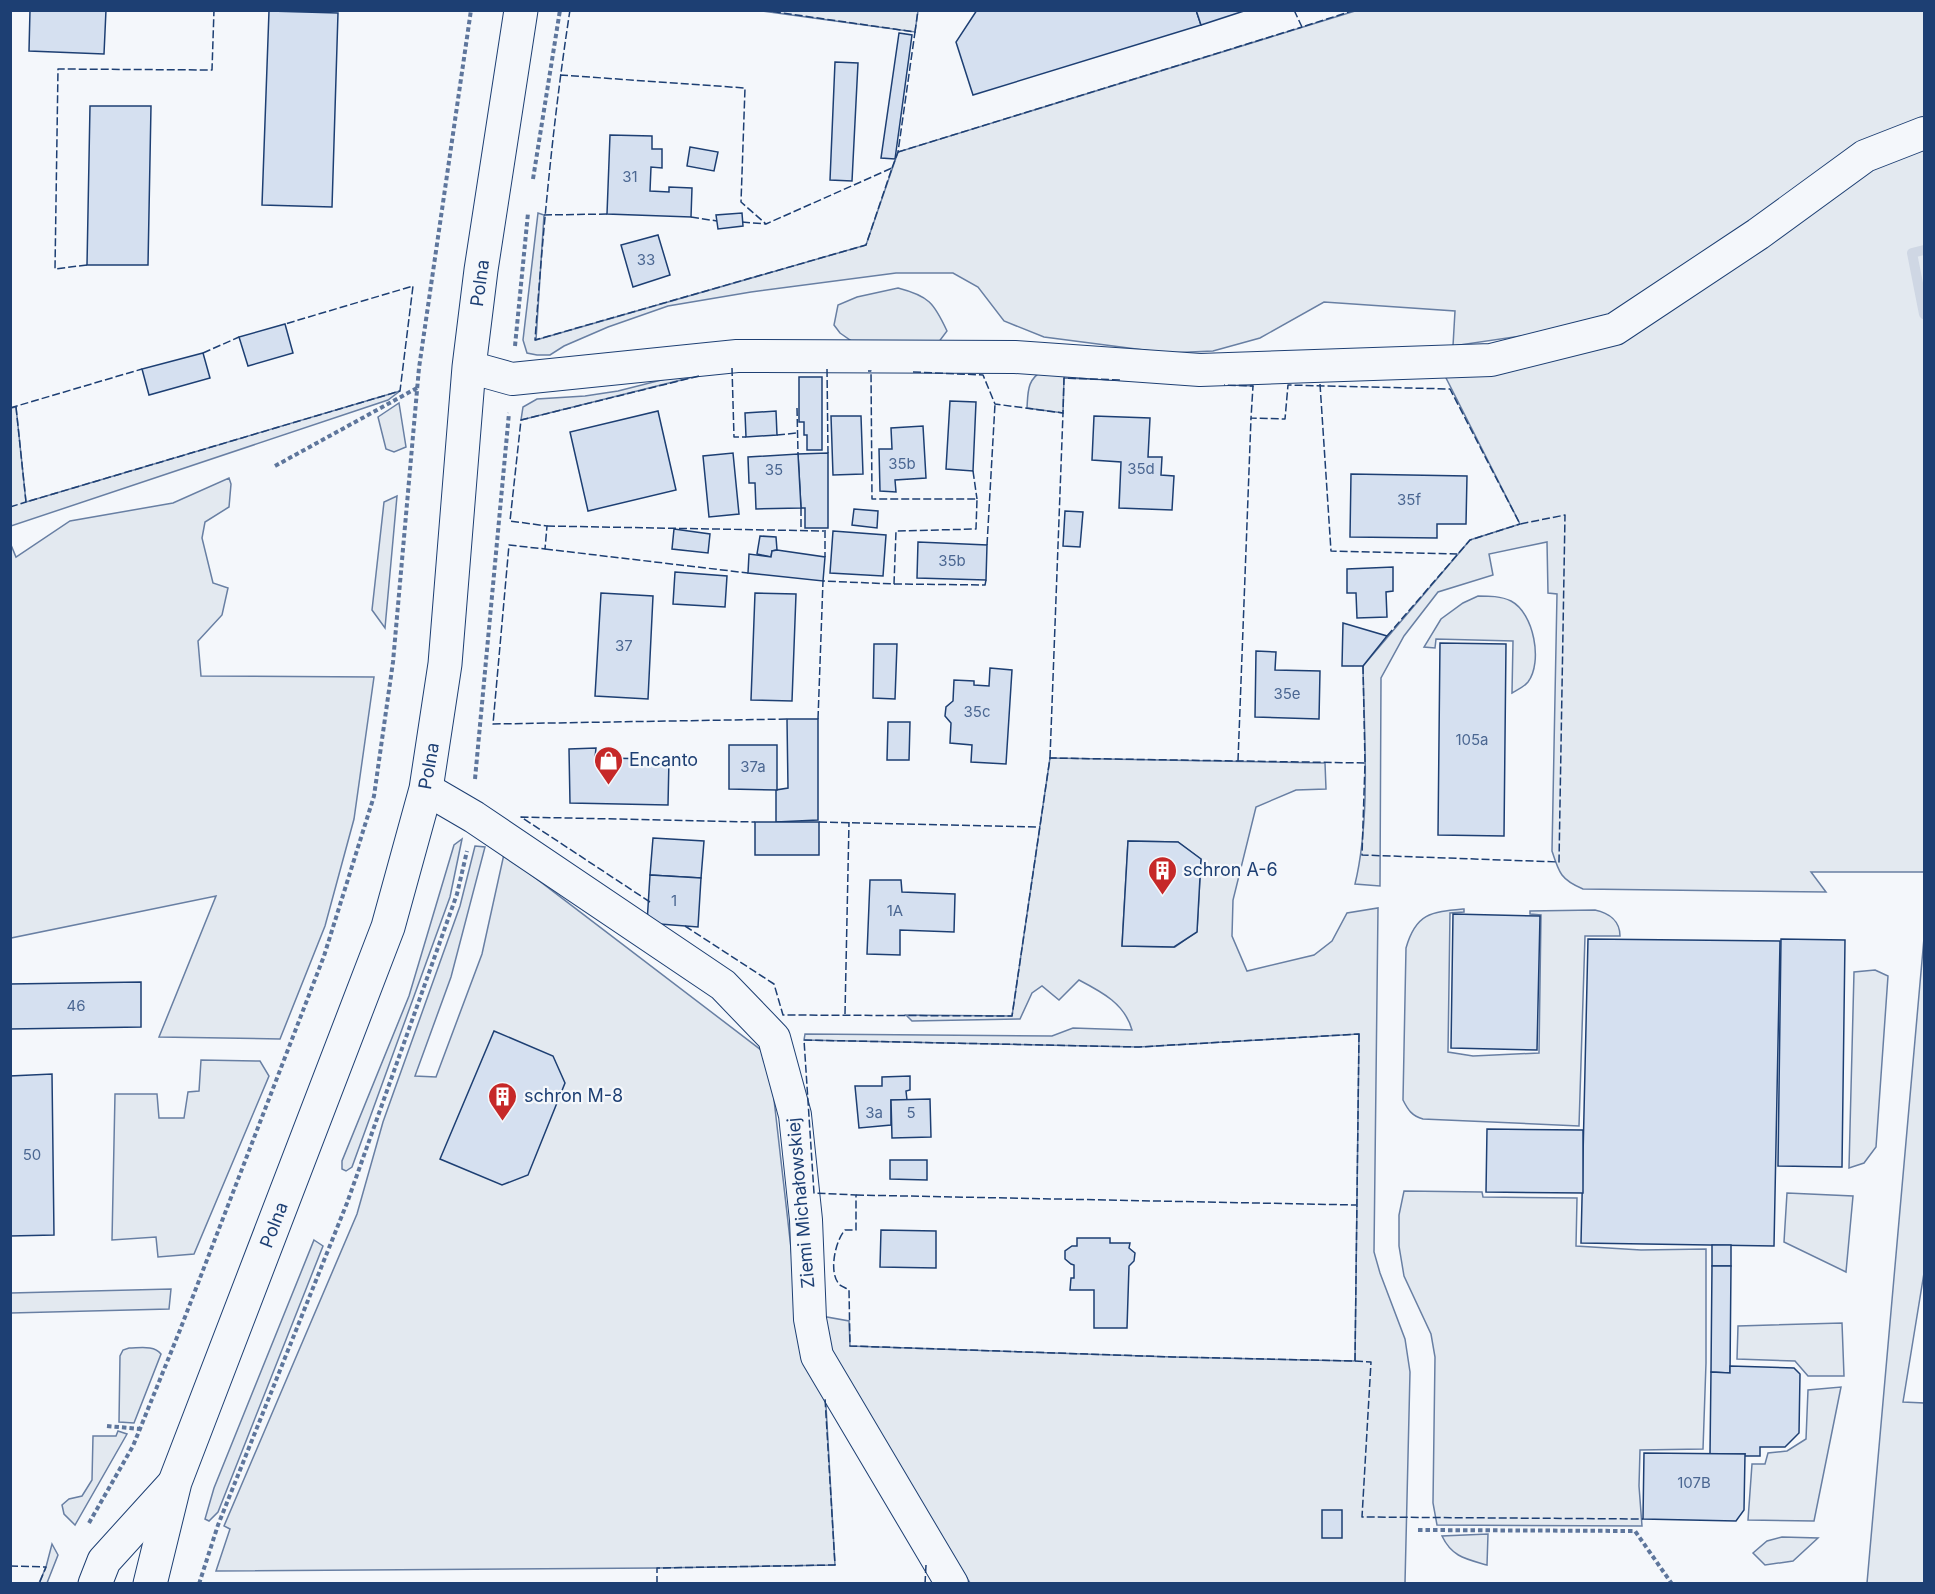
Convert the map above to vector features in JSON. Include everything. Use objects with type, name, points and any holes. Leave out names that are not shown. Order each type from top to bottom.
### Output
[{"type":"street","name":"Polna","points":[[150,1584],[175,1482],[388,927],[426,789],[445,664],[469,368],[481,270],[521,10]]},
{"type":"street","points":[[469,368],[512,379],[737,356],[1015,357],[1200,370],[1491,360],[1615,329],[1758,234],[1865,156],[1924,133]]},
{"type":"street","name":"Ziemi Michałowskiej","points":[[426,789],[474,818],[723,985],[774,1038],[795,1115],[806,1220],[810,1318],[817,1356],[952,1584]]},
{"type":"street","name":"Polna","points":[[95,1584],[104,1561],[175,1482]]},
{"type":"path","points":[[87,1527],[132,1446],[180,1330],[324,956],[374,796],[393,662],[419,368],[471,10]]},
{"type":"path","points":[[275,466],[418,388]]},
{"type":"path","points":[[199,1584],[218,1525],[347,1203],[457,894],[474,818]]},
{"type":"path","points":[[107,1426],[140,1429]]},
{"type":"path","points":[[1418,1530],[1635,1531],[1672,1584]]},
{"type":"shaded area","points":[[918,10],[915,32],[762,11]]},
{"type":"shaded area","points":[[1355,11],[1924,11],[1924,123],[1604,324],[1453,346],[1455,311],[1324,302],[1260,338],[1213,351],[1167,353],[1044,337],[1004,321],[978,287],[953,273],[896,273],[751,292],[668,306],[608,327],[564,346],[550,355],[527,353],[523,340],[538,213],[544,215],[536,340],[866,245],[898,152]]},
{"type":"shaded area","points":[[1924,144],[1924,872],[1811,872],[1826,892],[1583,889],[1565,879],[1552,851],[1557,594],[1548,593],[1547,542],[1489,554],[1493,575],[1438,592],[1404,636],[1381,678],[1380,886],[1355,884],[1365,804],[1363,666],[1470,540],[1520,524],[1441,368],[1617,336],[1879,160]]},
{"type":"shaded area","points":[[898,288],[917,294],[934,307],[947,331],[938,343],[853,342],[840,333],[834,325],[838,305],[857,297]]},
{"type":"shaded area","points":[[1044,370],[1250,378],[1253,386],[1064,378],[1063,413],[1027,408],[1031,381]]},
{"type":"shaded area","points":[[685,374],[693,377],[521,420],[523,407],[537,399],[618,391]]},
{"type":"shaded area","points":[[400,391],[388,400],[11,526],[11,408],[16,407],[26,502]]},
{"type":"shaded area","points":[[399,403],[406,447],[394,452],[386,449],[378,417]]},
{"type":"shaded area","points":[[229,478],[231,484],[229,507],[205,522],[202,538],[213,583],[228,588],[222,615],[198,641],[201,676],[374,677],[354,819],[325,926],[280,1039],[159,1037],[216,896],[11,938],[11,545],[16,557],[70,521],[173,503]]},
{"type":"shaded area","points":[[397,496],[385,628],[372,610],[384,502]]},
{"type":"shaded area","points":[[1478,596],[1499,597],[1519,607],[1534,638],[1533,673],[1526,684],[1512,693],[1513,641],[1436,639],[1435,648],[1424,647],[1441,619],[1463,603]]},
{"type":"shaded area","points":[[1050,758],[1325,763],[1326,789],[1296,790],[1256,807],[1233,900],[1232,936],[1247,971],[1314,955],[1332,941],[1347,913],[1378,908],[1374,1252],[1405,1339],[1410,1372],[1405,1583],[970,1583],[822,1345],[821,1316],[849,1321],[850,1346],[1355,1361],[1359,1034],[1139,1047],[804,1040],[805,1034],[1052,1036],[1073,1028],[1132,1030],[1129,1021],[1118,1006],[1104,994],[1079,980],[1059,1000],[1042,986],[1032,993],[1020,1019],[912,1021],[906,1015],[1012,1016]],"holes":[[[1128,841],[1178,842],[1201,859],[1197,931],[1175,947],[1122,946]]]},
{"type":"shaded area","points":[[462,839],[450,897],[352,1167],[346,1171],[342,1169],[342,1161],[409,996],[454,845]]},
{"type":"shaded area","points":[[475,846],[485,847],[451,977],[415,1076],[436,1077],[482,954],[504,854],[769,1056],[803,1353],[825,1388],[835,1565],[216,1571],[230,1529],[224,1526],[357,1214],[383,1122],[460,906]]},
{"type":"shaded area","points":[[1464,909],[1464,912],[1450,913],[1448,1052],[1473,1056],[1539,1053],[1541,915],[1530,914],[1530,911],[1595,910],[1605,913],[1616,922],[1620,936],[1585,936],[1579,1126],[1423,1119],[1413,1114],[1405,1104],[1403,1100],[1406,948],[1415,928],[1426,916],[1442,911]]},
{"type":"shaded area","points":[[1924,938],[1924,1273],[1903,1402],[1924,1403],[1924,1583],[1867,1583]]},
{"type":"shaded area","points":[[1875,970],[1888,976],[1876,1147],[1864,1163],[1849,1168],[1854,972]]},
{"type":"shaded area","points":[[201,1060],[260,1061],[269,1076],[194,1254],[158,1257],[156,1237],[112,1240],[115,1094],[157,1094],[159,1118],[184,1118],[188,1092],[199,1091]]},
{"type":"shaded area","points":[[1404,1191],[1482,1192],[1483,1197],[1577,1198],[1576,1246],[1641,1250],[1706,1249],[1703,1449],[1640,1450],[1639,1486],[1642,1526],[1437,1525],[1433,1503],[1435,1357],[1431,1334],[1404,1276],[1399,1246],[1399,1215]]},
{"type":"shaded area","points":[[1787,1193],[1853,1196],[1846,1272],[1784,1242]]},
{"type":"shaded area","points":[[314,1240],[323,1246],[218,1512],[209,1521],[205,1519],[214,1488]]},
{"type":"shaded area","points":[[171,1289],[169,1309],[11,1313],[11,1293]]},
{"type":"shaded area","points":[[1842,1323],[1844,1376],[1808,1376],[1795,1361],[1737,1359],[1738,1326]]},
{"type":"shaded area","points":[[151,1348],[161,1354],[134,1423],[119,1422],[120,1356],[123,1350]]},
{"type":"shaded area","points":[[1841,1387],[1814,1521],[1748,1520],[1752,1464],[1765,1464],[1768,1453],[1787,1451],[1806,1439],[1808,1390]]},
{"type":"shaded area","points":[[118,1431],[127,1434],[75,1525],[64,1514],[62,1505],[69,1499],[82,1496],[92,1480],[93,1436],[116,1436]]},
{"type":"shaded area","points":[[1488,1534],[1487,1565],[1455,1553],[1442,1536]]},
{"type":"shaded area","points":[[1782,1537],[1818,1538],[1793,1561],[1765,1565],[1753,1553],[1767,1541]]},
{"type":"shaded area","points":[[52,1544],[58,1555],[47,1583],[39,1583],[46,1567]]},
{"type":"building","points":[[30,10],[106,10],[104,54],[29,51]]},
{"type":"building","points":[[977,10],[1196,10],[1201,25],[973,95],[956,42]]},
{"type":"building","points":[[1196,10],[1247,10],[1201,25]]},
{"type":"building","points":[[269,11],[338,13],[332,207],[262,205]]},
{"type":"building","points":[[899,33],[912,35],[895,159],[881,158]]},
{"type":"building","points":[[835,62],[858,63],[852,181],[830,180]]},
{"type":"building","points":[[90,106],[151,106],[148,265],[87,265]]},
{"type":"building","points":[[610,135],[652,136],[652,149],[662,149],[662,168],[651,167],[650,191],[669,192],[669,187],[692,188],[691,217],[607,214]]},
{"type":"building","points":[[690,147],[718,152],[714,171],[687,166]]},
{"type":"building","points":[[742,213],[743,226],[718,229],[716,215]]},
{"type":"building","points":[[658,235],[670,275],[633,287],[621,245]]},
{"type":"building","points":[[285,324],[293,353],[248,366],[239,337]]},
{"type":"building","points":[[203,353],[210,378],[149,395],[142,369]]},
{"type":"building","points":[[799,377],[822,377],[822,450],[807,450],[804,422],[799,422]]},
{"type":"building","points":[[950,401],[976,402],[973,471],[946,469]]},
{"type":"building","points":[[658,411],[676,490],[588,511],[570,432]]},
{"type":"building","points":[[776,411],[777,435],[746,437],[745,413]]},
{"type":"building","points":[[831,416],[861,416],[863,474],[833,475]]},
{"type":"building","points":[[1094,416],[1150,418],[1148,457],[1162,457],[1161,475],[1174,476],[1172,510],[1119,508],[1121,462],[1092,460]]},
{"type":"building","points":[[923,426],[926,478],[895,480],[896,492],[880,491],[879,449],[892,449],[891,428]]},
{"type":"building","points":[[733,453],[739,514],[709,517],[703,456]]},
{"type":"building","points":[[828,453],[828,528],[805,528],[805,508],[801,508],[798,454]]},
{"type":"building","points":[[798,454],[801,508],[756,509],[755,483],[749,483],[748,457]]},
{"type":"building","points":[[1351,474],[1467,476],[1466,524],[1437,524],[1437,538],[1350,537]]},
{"type":"building","points":[[854,509],[878,511],[877,528],[852,525]]},
{"type":"building","points":[[1065,511],[1083,512],[1080,547],[1063,546]]},
{"type":"building","points":[[674,529],[710,534],[708,553],[672,549]]},
{"type":"building","points":[[833,531],[886,535],[883,576],[830,573]]},
{"type":"building","points":[[760,536],[776,537],[777,550],[772,551],[771,557],[757,554]]},
{"type":"building","points":[[918,542],[987,545],[986,580],[917,578]]},
{"type":"building","points":[[772,551],[825,557],[823,581],[748,573],[749,554],[771,557]]},
{"type":"building","points":[[1393,567],[1393,591],[1386,592],[1387,617],[1357,618],[1356,593],[1347,593],[1347,569]]},
{"type":"building","points":[[675,572],[727,576],[725,607],[673,604]]},
{"type":"building","points":[[601,593],[653,596],[648,699],[595,696]]},
{"type":"building","points":[[755,593],[796,594],[792,701],[751,700]]},
{"type":"building","points":[[1343,623],[1387,636],[1363,666],[1342,666]]},
{"type":"building","points":[[1440,643],[1506,644],[1504,836],[1438,835]]},
{"type":"building","points":[[874,644],[897,644],[895,699],[873,698]]},
{"type":"building","points":[[1256,651],[1276,652],[1275,670],[1320,671],[1319,719],[1255,717]]},
{"type":"building","points":[[990,668],[1012,670],[1006,764],[971,762],[972,745],[950,743],[951,723],[945,716],[946,707],[953,701],[954,680],[974,681],[974,685],[989,686]]},
{"type":"building","points":[[787,719],[818,719],[818,820],[776,822],[776,790],[788,788]]},
{"type":"building","points":[[888,722],[910,722],[909,760],[887,760]]},
{"type":"building","points":[[729,745],[777,745],[777,790],[729,789]]},
{"type":"building","points":[[596,748],[595,758],[669,759],[668,805],[570,803],[569,749]]},
{"type":"building","points":[[755,822],[819,822],[819,855],[755,855]]},
{"type":"building","points":[[653,838],[704,841],[701,878],[650,875]]},
{"type":"building","name":"schron A-6","points":[[1128,841],[1178,842],[1201,859],[1197,932],[1174,947],[1122,946]]},
{"type":"building","points":[[650,875],[701,878],[698,927],[647,923]]},
{"type":"building","points":[[870,880],[901,880],[902,892],[955,894],[954,932],[900,930],[900,955],[867,954]]},
{"type":"building","points":[[1453,914],[1540,916],[1537,1050],[1451,1048]]},
{"type":"building","points":[[1588,939],[1780,941],[1774,1246],[1581,1243]]},
{"type":"building","points":[[1781,939],[1845,940],[1842,1167],[1778,1166]]},
{"type":"building","points":[[141,982],[141,1027],[10,1029],[10,984]]},
{"type":"building","name":"schron M-8","points":[[494,1031],[553,1056],[565,1083],[528,1175],[502,1185],[440,1159]]},
{"type":"building","points":[[52,1074],[54,1235],[10,1236],[10,1076]]},
{"type":"building","points":[[910,1076],[910,1090],[906,1091],[907,1100],[891,1100],[891,1125],[859,1128],[855,1086],[882,1086],[882,1077]]},
{"type":"building","points":[[930,1099],[931,1137],[892,1138],[891,1100]]},
{"type":"building","points":[[1487,1129],[1583,1130],[1583,1193],[1486,1192]]},
{"type":"building","points":[[890,1160],[927,1160],[927,1180],[890,1179]]},
{"type":"building","points":[[881,1230],[936,1231],[936,1268],[880,1267]]},
{"type":"building","points":[[1077,1238],[1110,1238],[1110,1243],[1130,1243],[1129,1248],[1135,1253],[1134,1261],[1129,1266],[1127,1328],[1094,1328],[1094,1290],[1070,1290],[1071,1278],[1074,1278],[1074,1265],[1065,1259],[1065,1251],[1072,1246],[1077,1246]]},
{"type":"building","points":[[1712,1245],[1731,1245],[1731,1266],[1712,1266]]},
{"type":"building","points":[[1712,1266],[1731,1266],[1730,1373],[1711,1372]]},
{"type":"building","points":[[1730,1366],[1794,1368],[1800,1374],[1799,1433],[1785,1447],[1760,1447],[1760,1456],[1710,1454],[1711,1372],[1730,1373]]},
{"type":"building","points":[[1644,1453],[1745,1454],[1744,1510],[1736,1521],[1643,1519]]},
{"type":"building","points":[[1322,1510],[1342,1510],[1342,1538],[1322,1538]]},
{"type":"waterway","points":[[1924,250],[1912,253],[1924,314]]},
{"type":"fence","points":[[87,265],[55,269],[58,69],[212,70],[214,10]]},
{"type":"fence","points":[[560,75],[745,88],[741,202],[766,224],[892,168],[866,245],[535,340],[549,175],[558,92],[564,51],[570,10]]},
{"type":"fence","points":[[762,10],[915,32],[918,10]]},
{"type":"fence","points":[[1294,10],[1302,27],[1355,10]]},
{"type":"fence","points":[[898,152],[1302,27]]},
{"type":"fence","points":[[892,168],[898,152],[915,32]]},
{"type":"fence","points":[[544,215],[607,214]]},
{"type":"fence","points":[[691,217],[717,221]]},
{"type":"fence","points":[[742,222],[766,224]]},
{"type":"fence","points":[[16,407],[26,502],[400,391],[413,286],[285,324]]},
{"type":"fence","points":[[203,353],[239,337]]},
{"type":"fence","points":[[732,368],[734,437],[746,437]]},
{"type":"fence","points":[[10,408],[142,369]]},
{"type":"fence","points":[[827,369],[828,453]]},
{"type":"fence","points":[[818,719],[823,581],[894,584],[896,531],[976,529],[977,499],[872,499],[871,371],[868,371]]},
{"type":"fence","points":[[913,372],[983,375],[995,404],[1063,413],[1064,378],[1120,380]]},
{"type":"fence","points":[[699,376],[521,420],[510,521],[547,526],[545,549],[509,545],[493,724],[787,719]]},
{"type":"fence","points":[[1320,384],[1331,551],[1457,554]]},
{"type":"fence","points":[[685,926],[774,984],[783,1015],[1012,1016],[1050,758],[1365,763],[1362,855],[1559,862],[1565,515],[1520,524],[1450,389],[1288,385],[1285,419],[1251,418],[1253,386],[1224,385]]},
{"type":"fence","points":[[987,545],[995,404]]},
{"type":"fence","points":[[797,408],[798,454]]},
{"type":"fence","points":[[1050,758],[1063,413]]},
{"type":"fence","points":[[1238,761],[1251,418]]},
{"type":"fence","points":[[777,435],[797,433]]},
{"type":"fence","points":[[973,471],[977,499]]},
{"type":"fence","points":[[10,507],[26,502]]},
{"type":"fence","points":[[801,508],[801,530]]},
{"type":"fence","points":[[1387,636],[1470,540],[1520,524]]},
{"type":"fence","points":[[547,526],[824,531]]},
{"type":"fence","points":[[825,530],[825,557]]},
{"type":"fence","points":[[545,549],[748,573]]},
{"type":"fence","points":[[894,584],[985,585],[986,580]]},
{"type":"fence","points":[[1363,666],[1365,763]]},
{"type":"fence","points":[[650,902],[521,817],[755,822]]},
{"type":"fence","points":[[819,822],[1040,827]]},
{"type":"fence","points":[[845,1014],[849,822]]},
{"type":"fence","points":[[1359,1034],[1355,1361],[850,1346],[849,1290],[836,1280],[834,1258],[841,1235],[845,1230],[856,1230],[856,1195],[814,1193],[804,1040],[1139,1047],[1359,1034]]},
{"type":"fence","points":[[856,1195],[1356,1205]]},
{"type":"fence","points":[[1355,1361],[1371,1362],[1362,1517],[1643,1519]]},
{"type":"fence","points":[[657,1584],[657,1568],[835,1565],[825,1398]]},
{"type":"fence","points":[[925,1584],[926,1565]]},
{"type":"fence","points":[[10,1566],[46,1567],[39,1584]]},
{"type":"place","name":"Encanto","points":[[608,786]]},
{"type":"place","name":"schron A-6","points":[[1162,896]]},
{"type":"place","name":"schron M-8","points":[[503,1122]]}]
